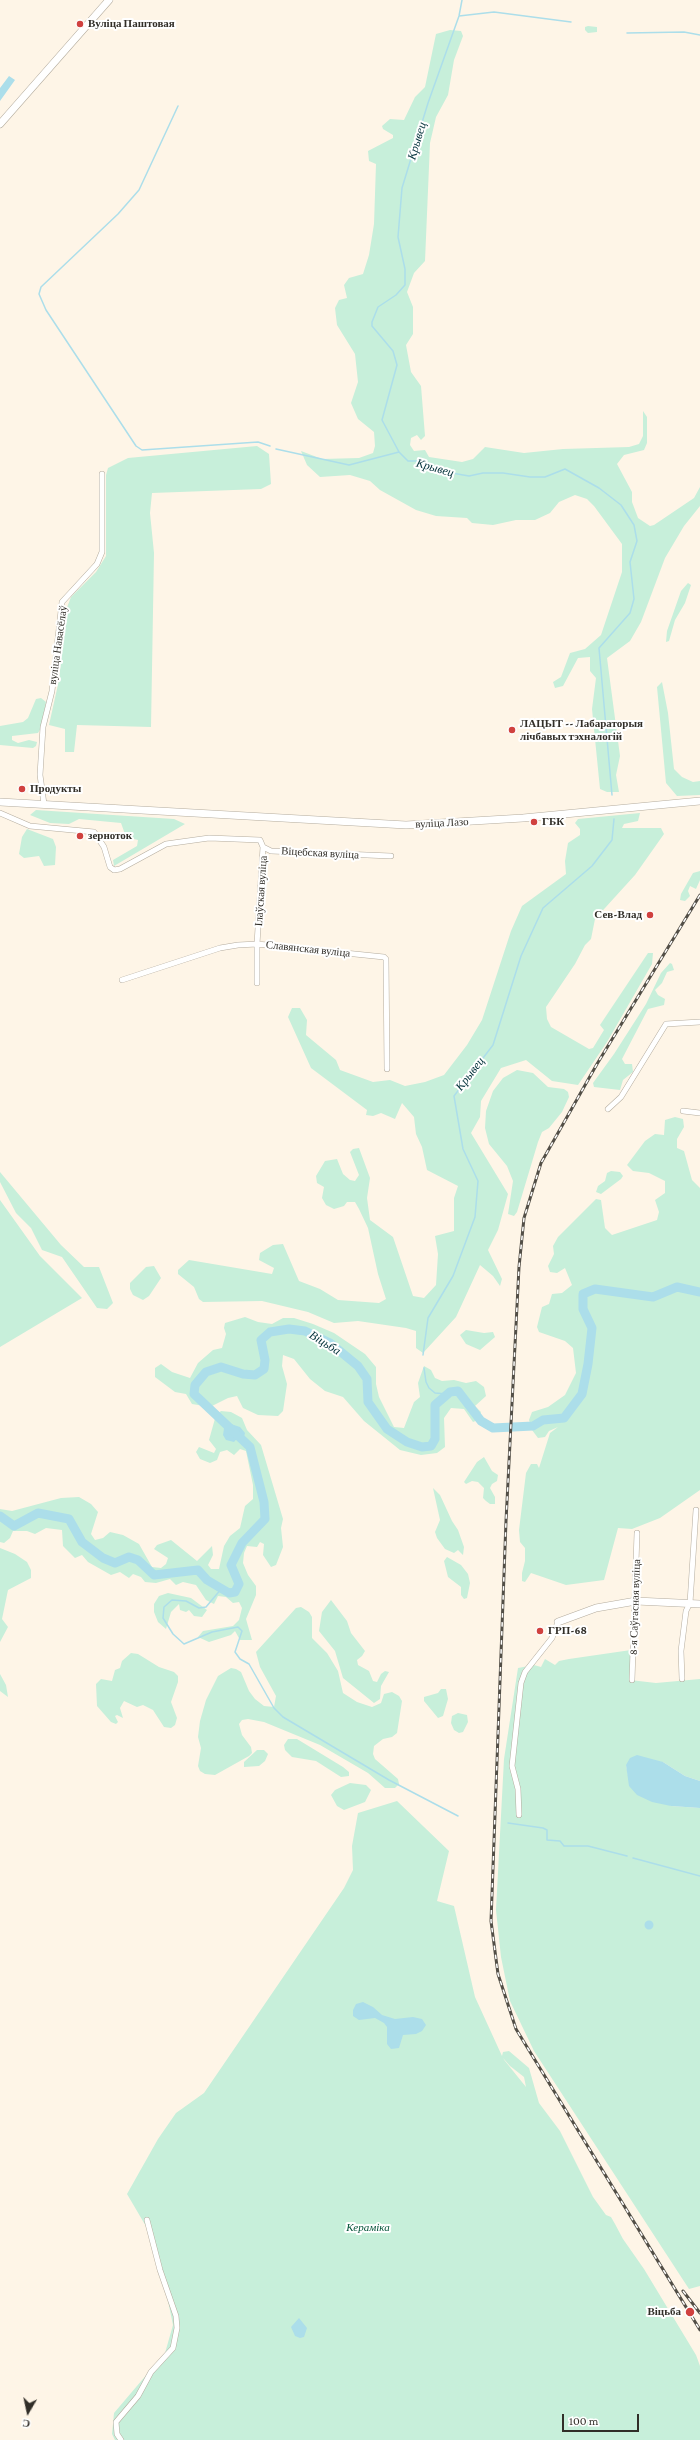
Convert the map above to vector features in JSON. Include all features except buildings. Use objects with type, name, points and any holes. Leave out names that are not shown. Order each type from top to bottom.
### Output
[{"type":"main road","points":[[0,124],[42,73],[109,0]]},
{"type":"main road","name":"вуліца Лазо","points":[[0,802],[420,825],[523,818],[700,800]]},
{"type":"main road","points":[[558,1622],[596,1608],[636,1601],[700,1604]]},
{"type":"street","name":"вуліца Навасёлаў","points":[[44,804],[40,775],[43,726],[52,691],[62,602],[97,564],[102,552],[102,474]]},
{"type":"street","name":"Віцебская вуліца","points":[[0,813],[30,826],[94,832],[104,847],[110,867],[114,870],[120,869],[166,844],[202,839],[260,840],[263,847],[271,851],[391,856]]},
{"type":"street","name":"Ілаўская вуліца","points":[[257,983],[257,944],[263,847]]},
{"type":"street","name":"Славянская вуліца","points":[[122,980],[220,948],[257,944],[384,956],[386,959],[387,1070]]},
{"type":"street","points":[[608,1109],[621,1097],[666,1024],[700,1022]]},
{"type":"street","points":[[683,1111],[700,1113]]},
{"type":"street","points":[[682,1679],[681,1651],[686,1610],[690,1603],[696,1510]]},
{"type":"street","name":"8-я Саўгасная вуліца","points":[[632,1680],[636,1601],[637,1533]]},
{"type":"street","points":[[519,1815],[518,1789],[512,1766],[521,1684],[525,1672],[552,1638],[558,1622]]},
{"type":"street","points":[[121,2440],[117,2434],[116,2422],[138,2396],[151,2372],[173,2348],[177,2328],[176,2316],[160,2270],[147,2220]]},
{"type":"green space","points":[[585,27],[597,27],[597,32],[588,33],[585,30]]},
{"type":"green space","points":[[450,30],[461,31],[463,36],[454,60],[448,95],[436,117],[430,143],[425,261],[414,273],[407,292],[413,307],[413,334],[406,345],[411,372],[421,386],[425,436],[421,440],[417,435],[411,438],[410,445],[414,451],[425,450],[429,457],[462,462],[473,459],[485,447],[524,453],[563,449],[629,447],[639,444],[643,436],[643,411],[647,417],[647,443],[644,450],[624,455],[617,464],[632,492],[632,502],[638,518],[650,526],[654,525],[694,498],[700,487],[700,506],[684,526],[665,558],[641,622],[630,641],[607,658],[620,756],[616,775],[619,792],[607,792],[600,789],[592,709],[596,678],[590,671],[590,657],[578,658],[563,686],[555,688],[553,682],[561,677],[570,653],[585,649],[601,635],[622,572],[622,544],[594,506],[587,499],[575,495],[559,502],[550,513],[535,520],[516,520],[493,525],[472,523],[467,518],[436,516],[416,510],[380,490],[370,481],[350,475],[320,477],[307,465],[301,451],[322,459],[359,458],[373,453],[375,446],[374,432],[358,419],[351,403],[358,382],[355,354],[337,325],[335,308],[339,300],[347,298],[344,285],[349,278],[363,274],[369,255],[374,224],[376,164],[369,161],[368,151],[393,138],[393,135],[383,129],[382,126],[390,119],[404,120],[415,97],[425,87],[436,34]]},
{"type":"green space","points":[[257,446],[269,454],[271,484],[261,489],[152,493],[150,513],[154,553],[151,727],[77,725],[74,752],[65,752],[65,729],[49,725],[59,680],[66,610],[71,597],[96,572],[106,556],[106,475],[108,468],[128,458]]},
{"type":"green space","points":[[688,583],[691,585],[685,603],[675,620],[669,641],[666,642],[667,631],[681,591]]},
{"type":"green space","points":[[662,682],[668,713],[674,769],[682,777],[693,782],[700,781],[700,795],[677,796],[666,783],[657,687]]},
{"type":"green space","points":[[41,698],[46,702],[41,728],[38,733],[12,736],[12,740],[18,743],[29,740],[37,742],[36,746],[33,748],[0,745],[0,726],[23,722],[28,718],[36,699]]},
{"type":"green space","points":[[36,810],[174,819],[185,824],[114,866],[113,860],[137,846],[138,840],[126,837],[121,823],[79,819],[69,824],[50,823],[30,815]]},
{"type":"green space","points":[[640,813],[638,821],[624,824],[622,828],[661,828],[664,834],[635,875],[595,919],[591,939],[585,945],[575,964],[546,1007],[547,1019],[551,1027],[589,1049],[593,1048],[604,1030],[600,1025],[648,953],[653,953],[652,964],[607,1042],[578,1085],[552,1081],[526,1060],[501,1068],[481,1101],[480,1117],[471,1133],[508,1194],[498,1230],[488,1250],[502,1279],[500,1286],[493,1276],[480,1265],[456,1317],[423,1353],[416,1348],[416,1331],[406,1328],[358,1321],[334,1323],[308,1312],[262,1301],[203,1302],[199,1299],[194,1287],[178,1274],[178,1270],[189,1260],[272,1274],[274,1268],[259,1260],[260,1253],[273,1245],[283,1244],[299,1281],[320,1289],[338,1300],[379,1303],[386,1299],[378,1274],[368,1228],[355,1202],[347,1202],[344,1206],[334,1209],[326,1205],[322,1198],[324,1187],[317,1183],[316,1176],[325,1161],[337,1159],[343,1174],[350,1180],[355,1181],[359,1175],[350,1152],[353,1149],[359,1148],[370,1178],[367,1198],[370,1220],[393,1237],[413,1296],[424,1298],[436,1285],[438,1254],[435,1236],[454,1231],[454,1198],[458,1186],[427,1170],[422,1147],[416,1134],[414,1117],[402,1103],[395,1119],[381,1113],[373,1116],[366,1115],[367,1110],[311,1068],[288,1017],[292,1008],[300,1008],[307,1020],[306,1035],[336,1060],[340,1070],[373,1082],[390,1080],[405,1086],[425,1082],[444,1075],[467,1045],[482,1020],[511,931],[522,906],[566,874],[565,861],[568,843],[580,835],[580,829],[575,823],[578,819]]},
{"type":"green space","points":[[27,829],[53,839],[56,847],[55,865],[44,866],[39,856],[24,858],[19,854],[22,837]]},
{"type":"green space","points":[[700,871],[700,880],[696,889],[690,886],[688,891],[690,896],[685,901],[680,900],[681,894],[693,873]]},
{"type":"green space","points":[[670,963],[672,964],[674,970],[667,972],[662,983],[655,990],[658,995],[665,999],[664,1005],[648,1009],[622,1059],[625,1064],[632,1064],[633,1072],[623,1080],[620,1090],[594,1087],[593,1083],[614,1054],[646,1004],[661,973]]},
{"type":"green space","points":[[517,1070],[533,1073],[548,1087],[564,1089],[568,1092],[569,1097],[562,1112],[549,1128],[542,1132],[517,1212],[514,1216],[508,1214],[513,1181],[507,1166],[489,1144],[485,1128],[486,1111],[493,1091],[503,1078]]},
{"type":"green space","points":[[675,1117],[683,1119],[684,1127],[677,1139],[677,1148],[684,1151],[692,1180],[700,1188],[700,1490],[660,1518],[632,1529],[618,1528],[604,1580],[566,1585],[531,1573],[525,1582],[522,1581],[522,1573],[525,1561],[525,1548],[520,1542],[519,1530],[526,1473],[531,1464],[537,1464],[539,1468],[550,1433],[558,1427],[549,1431],[545,1437],[538,1438],[532,1430],[529,1420],[532,1412],[548,1407],[565,1395],[576,1373],[573,1348],[565,1341],[539,1332],[537,1327],[542,1307],[549,1304],[552,1294],[562,1293],[572,1285],[565,1268],[557,1273],[550,1272],[548,1266],[554,1254],[553,1246],[558,1237],[596,1199],[601,1200],[605,1228],[612,1235],[657,1220],[659,1212],[655,1200],[665,1193],[665,1181],[649,1173],[633,1171],[627,1165],[645,1141],[655,1134],[664,1135],[665,1120]]},
{"type":"green space","points":[[611,1171],[620,1172],[623,1176],[601,1194],[596,1192],[598,1186],[605,1181],[607,1173]]},
{"type":"green space","points":[[0,1172],[61,1245],[84,1267],[99,1267],[113,1303],[107,1309],[97,1308],[62,1257],[42,1250],[31,1228],[16,1213],[0,1182]]},
{"type":"green space","points":[[0,1200],[40,1256],[82,1298],[0,1347]]},
{"type":"green space","points":[[154,1266],[161,1278],[149,1296],[143,1300],[133,1295],[130,1289],[130,1283],[146,1267]]},
{"type":"green space","points":[[245,1317],[258,1322],[272,1324],[283,1318],[294,1318],[334,1333],[365,1354],[376,1367],[376,1384],[379,1397],[394,1427],[404,1428],[414,1402],[420,1397],[418,1383],[424,1366],[431,1370],[435,1378],[442,1381],[454,1380],[466,1383],[476,1381],[484,1387],[486,1396],[475,1406],[481,1412],[478,1420],[473,1422],[464,1409],[451,1408],[444,1418],[445,1447],[437,1453],[421,1455],[400,1450],[364,1421],[343,1397],[325,1391],[310,1379],[294,1359],[283,1355],[282,1366],[287,1384],[283,1411],[278,1416],[258,1415],[243,1408],[237,1396],[228,1398],[210,1407],[192,1404],[186,1394],[175,1392],[155,1377],[155,1368],[161,1364],[172,1372],[190,1378],[198,1363],[213,1350],[222,1348],[226,1334],[224,1328],[225,1323]]},
{"type":"green space","points":[[466,1330],[484,1333],[493,1332],[495,1337],[480,1350],[466,1344],[460,1335]]},
{"type":"green space","points":[[221,1411],[231,1412],[242,1418],[247,1430],[261,1445],[283,1519],[281,1528],[283,1547],[276,1565],[271,1567],[263,1555],[264,1544],[260,1542],[257,1547],[247,1546],[244,1553],[243,1563],[248,1575],[256,1586],[256,1595],[246,1619],[252,1640],[240,1640],[235,1631],[231,1635],[209,1642],[198,1637],[203,1631],[233,1626],[239,1620],[242,1608],[239,1602],[233,1603],[226,1597],[218,1596],[214,1604],[206,1600],[196,1585],[183,1582],[176,1585],[170,1579],[156,1583],[145,1582],[141,1577],[133,1574],[129,1578],[120,1572],[111,1575],[88,1562],[82,1555],[75,1558],[63,1546],[62,1530],[46,1528],[35,1534],[27,1531],[13,1531],[10,1538],[4,1543],[0,1542],[0,1509],[12,1511],[61,1498],[79,1497],[91,1504],[98,1512],[91,1534],[95,1540],[103,1538],[110,1532],[123,1535],[139,1544],[152,1567],[161,1568],[166,1564],[168,1558],[154,1549],[157,1545],[171,1540],[197,1561],[212,1546],[213,1555],[208,1565],[211,1569],[219,1569],[224,1546],[230,1536],[240,1528],[245,1506],[253,1499],[253,1485],[246,1451],[240,1449],[234,1455],[227,1450],[220,1452],[217,1460],[210,1463],[200,1459],[196,1452],[199,1447],[214,1453],[216,1449],[209,1440],[216,1415]]},
{"type":"green space","points":[[484,1457],[492,1471],[498,1475],[497,1481],[492,1484],[490,1488],[495,1497],[495,1504],[490,1504],[483,1498],[484,1488],[478,1482],[472,1481],[466,1484],[464,1482],[477,1462]]},
{"type":"green space","points":[[433,1488],[440,1495],[452,1521],[458,1530],[464,1547],[463,1555],[458,1550],[454,1553],[445,1549],[437,1538],[435,1532],[440,1520]]},
{"type":"green space","points":[[0,1548],[15,1554],[27,1562],[31,1570],[31,1578],[8,1590],[2,1619],[8,1627],[0,1642]]},
{"type":"green space","points":[[447,1557],[461,1565],[468,1574],[470,1583],[467,1598],[464,1599],[461,1595],[461,1587],[448,1577],[444,1561]]},
{"type":"green space","points":[[168,1593],[191,1598],[207,1610],[202,1617],[194,1616],[189,1610],[186,1612],[180,1610],[179,1604],[171,1612],[166,1629],[158,1622],[154,1612],[154,1604],[159,1596]]},
{"type":"green space","points":[[331,1600],[347,1621],[351,1633],[365,1651],[357,1660],[358,1665],[369,1671],[373,1681],[377,1682],[381,1674],[385,1671],[389,1672],[381,1686],[380,1699],[374,1703],[343,1678],[335,1651],[319,1631],[322,1612]]},
{"type":"green space","points":[[301,1607],[309,1612],[312,1617],[312,1638],[327,1653],[338,1671],[343,1693],[357,1702],[372,1707],[381,1703],[384,1694],[392,1692],[399,1696],[402,1701],[397,1733],[392,1737],[383,1739],[374,1746],[373,1754],[375,1759],[398,1779],[399,1784],[395,1788],[385,1788],[368,1773],[320,1745],[264,1722],[248,1719],[242,1720],[239,1724],[242,1735],[251,1747],[252,1753],[215,1775],[205,1774],[200,1771],[198,1766],[201,1748],[198,1737],[200,1721],[206,1700],[218,1676],[231,1668],[236,1669],[241,1672],[249,1691],[255,1699],[264,1706],[274,1707],[276,1696],[260,1667],[256,1652],[296,1608]]},
{"type":"green space","name":"Віцьба","points":[[631,1650],[630,1680],[656,1683],[700,1679],[700,1781],[685,1776],[663,1762],[626,1765],[628,1775],[671,1806],[700,1808],[700,2286],[689,2289],[534,2051],[510,2001],[501,1957],[496,1910],[504,1759],[518,1668],[534,1665],[541,1667],[545,1659],[555,1665],[559,1661],[569,1659]]},
{"type":"green space","points":[[131,1653],[138,1654],[159,1667],[174,1672],[178,1676],[178,1682],[171,1702],[177,1718],[175,1725],[171,1728],[164,1727],[153,1710],[143,1705],[137,1707],[124,1701],[120,1708],[123,1718],[117,1715],[115,1716],[118,1722],[116,1724],[111,1722],[97,1706],[96,1684],[101,1679],[112,1681],[115,1670],[120,1668],[122,1661]]},
{"type":"green space","points":[[0,1674],[6,1685],[8,1697],[0,1691]]},
{"type":"green space","points":[[441,1689],[446,1689],[448,1699],[443,1716],[438,1718],[424,1701],[424,1697],[438,1693]]},
{"type":"green space","points":[[458,1713],[467,1715],[468,1722],[463,1732],[459,1733],[454,1730],[451,1723],[452,1716]]},
{"type":"green space","points":[[288,1739],[297,1739],[343,1767],[349,1772],[349,1776],[341,1777],[316,1761],[292,1757],[285,1750],[284,1745]]},
{"type":"green space","points":[[257,1750],[264,1750],[268,1754],[265,1761],[259,1766],[244,1767],[244,1762]]},
{"type":"green space","points":[[350,1783],[366,1785],[371,1790],[365,1802],[344,1810],[337,1806],[331,1795],[335,1790]]},
{"type":"green space","name":"Кераміка","points":[[397,1801],[449,1851],[437,1901],[454,1906],[475,1997],[502,2056],[503,2052],[509,2051],[529,2068],[539,2103],[560,2131],[593,2197],[606,2215],[611,2217],[623,2239],[644,2269],[696,2355],[700,2366],[700,2440],[115,2440],[112,2434],[114,2413],[165,2353],[173,2325],[167,2296],[147,2228],[127,2194],[158,2139],[176,2113],[204,2093],[344,1888],[353,1870],[352,1846],[358,1813]],"holes":[[[503,2058],[510,2066],[524,2077],[526,2087]]]},
{"type":"water","points":[[9,76],[15,80],[0,101],[0,88]]},
{"type":"water","points":[[225,1422],[240,1427],[245,1433],[244,1437],[239,1436],[234,1442],[226,1440],[223,1435]]},
{"type":"water","points":[[637,1755],[663,1762],[685,1776],[700,1781],[700,1808],[671,1806],[652,1802],[637,1795],[629,1786],[626,1765],[630,1758]]},
{"type":"water","points":[[649,1920],[654,1925],[649,1930],[644,1925]]},
{"type":"water","points":[[363,2002],[373,2007],[382,2015],[395,2019],[413,2017],[422,2019],[426,2025],[422,2031],[416,2034],[403,2035],[399,2048],[391,2049],[387,2044],[387,2027],[384,2023],[375,2018],[359,2020],[353,2016],[353,2010],[356,2004]]},
{"type":"water","points":[[299,2318],[307,2328],[304,2337],[300,2338],[295,2336],[291,2327]]},
{"type":"waterway","name":"Крывец","points":[[462,0],[459,16],[428,103],[402,188],[398,237],[405,269],[405,285],[396,295],[378,307],[372,322],[372,326],[393,351],[397,365],[382,420],[399,452],[408,461],[419,461],[446,472],[469,476],[483,473],[503,473],[530,477],[545,477],[565,469],[599,488],[621,505],[634,525],[637,541],[630,562],[634,599],[630,613],[599,648],[612,795]]},
{"type":"waterway","points":[[459,16],[494,12],[571,22]]},
{"type":"waterway","points":[[627,33],[684,32],[700,35]]},
{"type":"waterway","points":[[178,106],[139,190],[118,214],[41,287],[39,294],[46,310],[136,446],[142,450],[258,442],[270,446]]},
{"type":"waterway","points":[[276,449],[349,465],[399,452]]},
{"type":"waterway","name":"Крывец","points":[[423,1355],[428,1318],[453,1276],[475,1217],[478,1181],[463,1149],[454,1096],[493,1045],[521,956],[543,908],[592,866],[612,840],[614,819]]},
{"type":"waterway","name":"Віцьба","points":[[0,1516],[14,1526],[38,1513],[69,1519],[82,1542],[103,1558],[115,1563],[129,1557],[138,1560],[154,1575],[198,1570],[207,1580],[229,1593],[235,1592],[239,1584],[231,1565],[242,1543],[265,1519],[264,1502],[250,1447],[194,1394],[195,1385],[206,1372],[221,1367],[243,1374],[255,1375],[264,1369],[265,1360],[261,1340],[270,1332],[289,1329],[305,1331],[330,1343],[358,1366],[367,1379],[368,1402],[387,1429],[407,1442],[422,1447],[431,1446],[435,1439],[435,1405],[450,1392],[458,1391],[481,1421],[493,1428],[533,1426],[543,1420],[564,1418],[582,1394],[588,1364],[592,1328],[583,1309],[583,1294],[595,1289],[653,1297],[677,1287],[700,1292]]},
{"type":"waterway","name":"Крывец","points":[[424,1368],[426,1382],[429,1388],[435,1393],[447,1394]]},
{"type":"waterway","points":[[222,1588],[206,1607],[199,1608],[186,1601],[172,1600],[164,1607],[163,1618],[173,1634],[184,1644],[212,1632],[238,1627],[242,1631],[235,1652],[240,1659],[249,1664],[274,1708],[283,1717],[389,1780],[458,1816]]},
{"type":"waterway","points":[[508,1823],[543,1828],[547,1830],[547,1840],[560,1841],[564,1846],[588,1846],[627,1856]]},
{"type":"waterway","points":[[633,1858],[700,1876]]},
{"type":"railway","points":[[700,895],[597,1064],[541,1163],[524,1218],[519,1267],[506,1521],[491,1921],[498,1974],[516,2029],[700,2330]]},
{"type":"railway","points":[[683,2291],[700,2313]]},
{"type":"place","name":"Вуліца Паштовая","points":[[80,24]]},
{"type":"place","name":"ЛАЦЫТ -- Лабараторыя лічбавых тэхналогій","points":[[512,730]]},
{"type":"place","name":"Продукты","points":[[22,789]]},
{"type":"place","name":"ГБК","points":[[534,822]]},
{"type":"place","name":"зерноток","points":[[80,836]]},
{"type":"place","name":"Сев-Влад","points":[[650,915]]},
{"type":"place","name":"ГРП-68","points":[[540,1631]]},
{"type":"place","name":"Віцьба","points":[[690,2312]]}]
